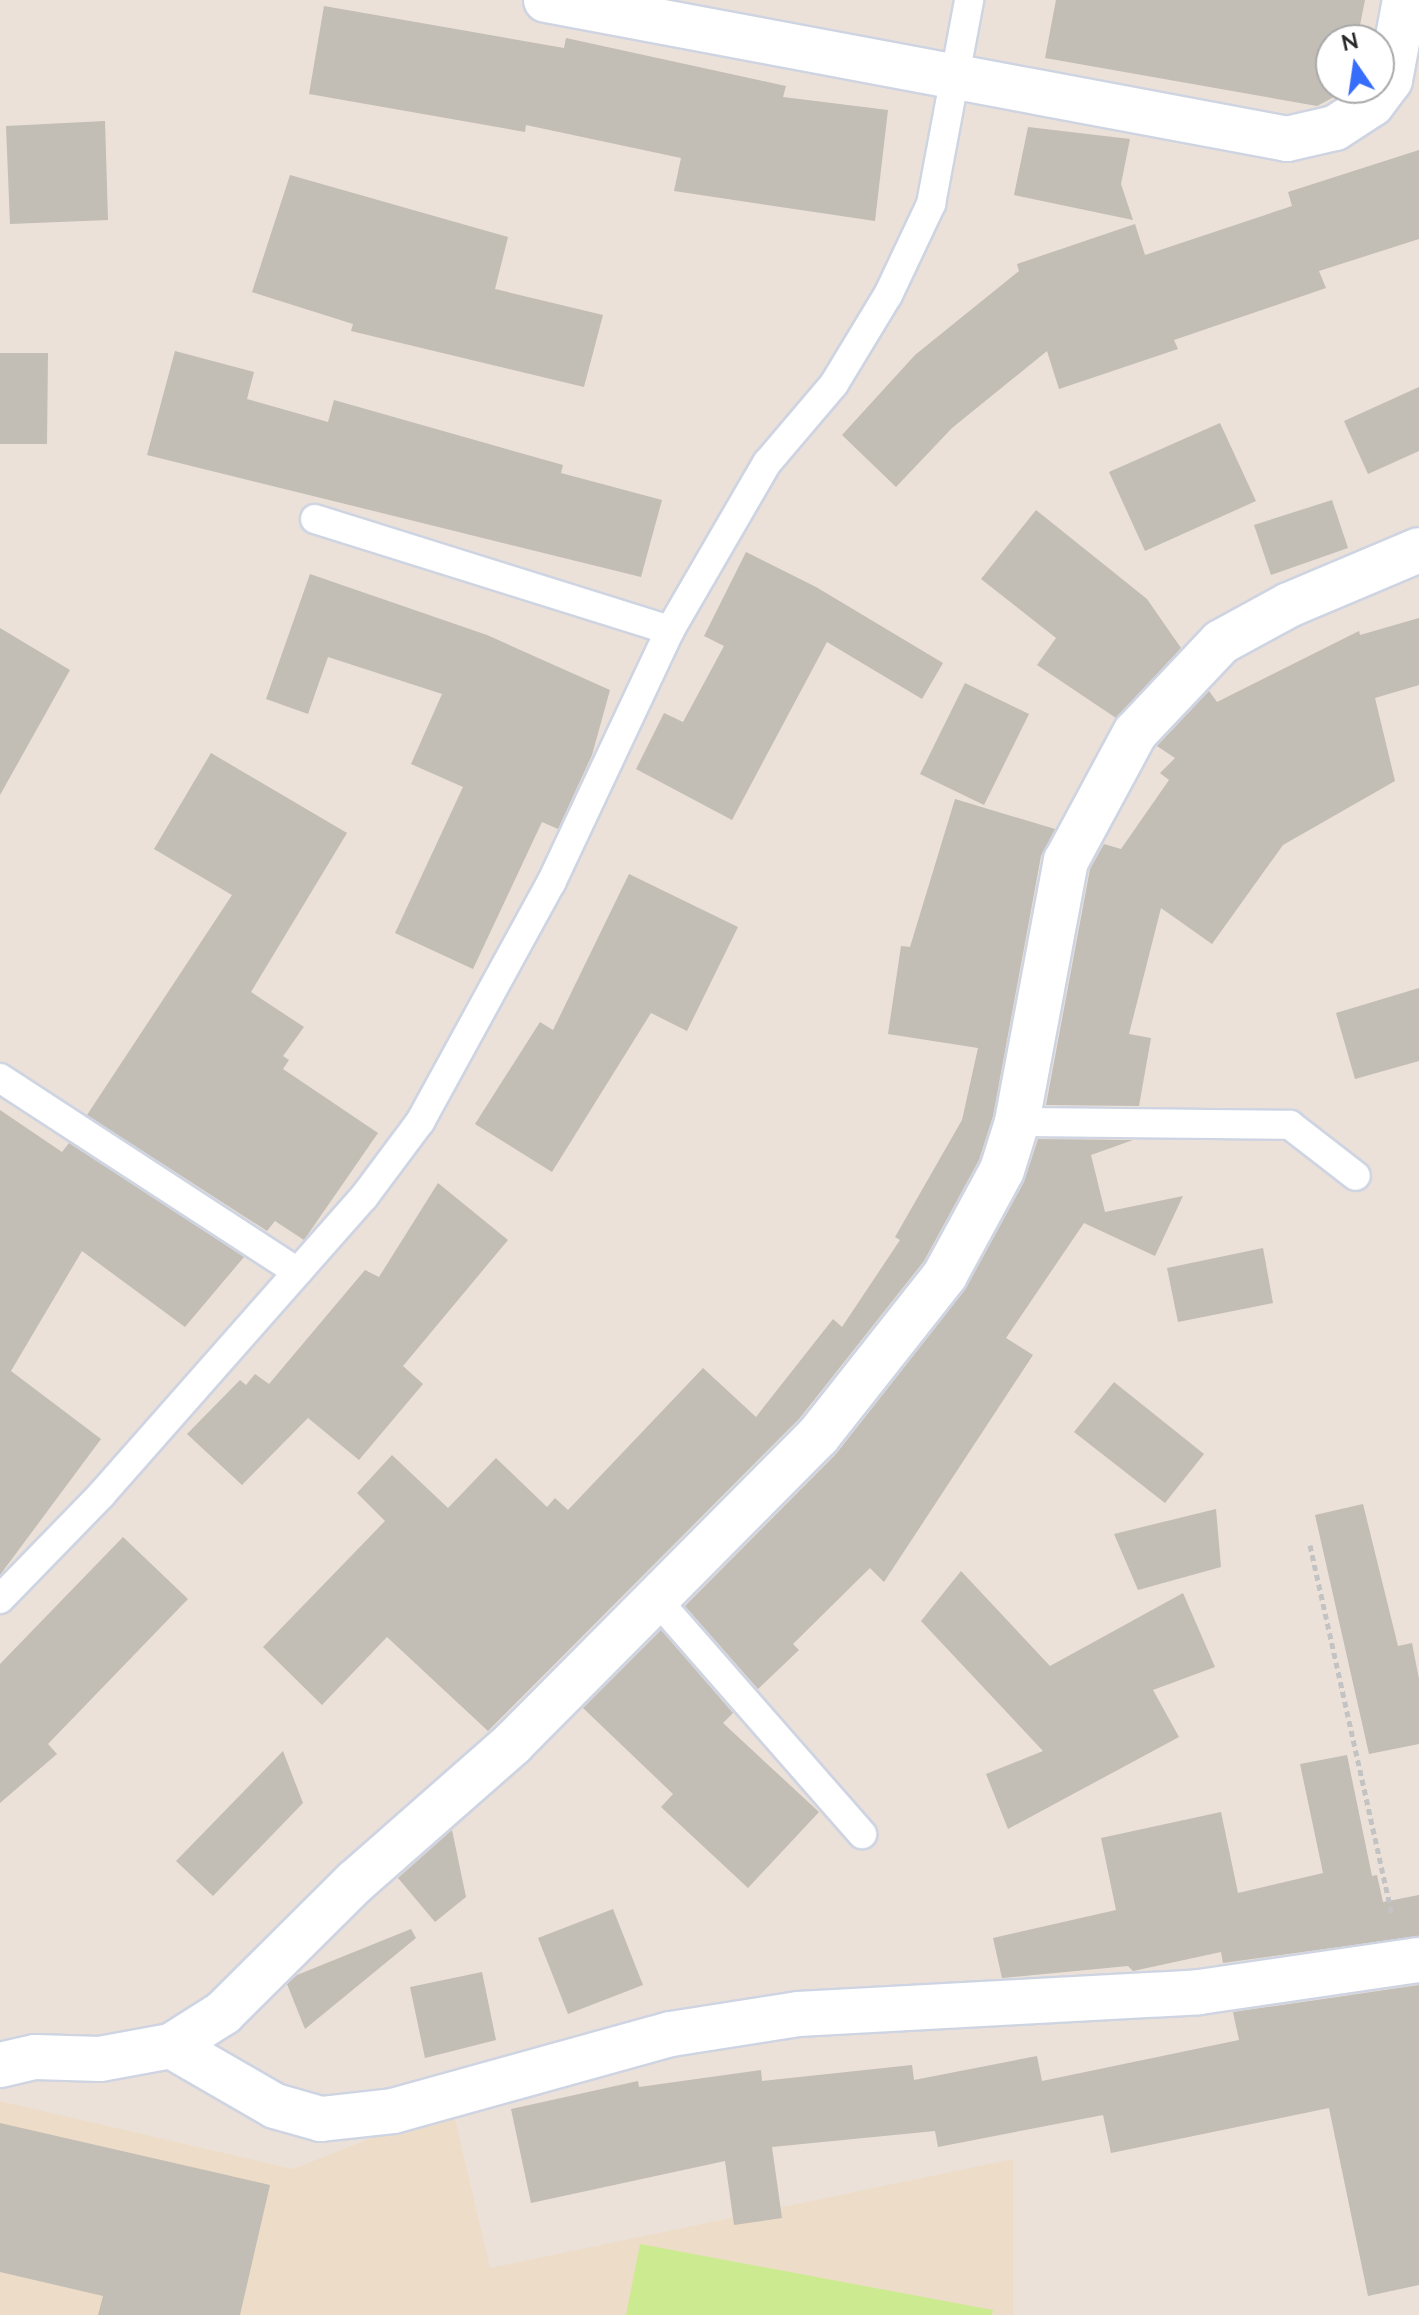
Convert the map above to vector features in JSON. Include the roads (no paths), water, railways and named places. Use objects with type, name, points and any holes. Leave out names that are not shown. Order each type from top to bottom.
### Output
[{"type":"street","points":[[546,0],[1287,139],[1335,128],[1372,104],[1390,80],[1405,0]]},
{"type":"street","points":[[0,2065],[35,2057],[100,2059],[171,2046],[223,2013],[355,1882],[513,1743],[658,1601],[818,1436],[893,1345],[973,1228],[1002,1170],[1017,1122],[1066,861],[1135,733],[1221,642],[1289,605],[1419,550]]},
{"type":"street","points":[[171,2046],[275,2106],[321,2119],[393,2111],[671,2034],[798,2014],[1199,1992],[1411,1962]]},
{"type":"lane","points":[[0,1599],[101,1495],[295,1270],[364,1197],[420,1122],[551,883],[670,630],[767,463],[834,384],[888,295],[931,204],[951,75],[969,0]]},
{"type":"lane","points":[[315,519],[670,630]]},
{"type":"lane","points":[[0,1078],[295,1270]]},
{"type":"lane","points":[[1017,1122],[1290,1125],[1356,1176]]},
{"type":"lane","points":[[658,1601],[862,1834]]}]
